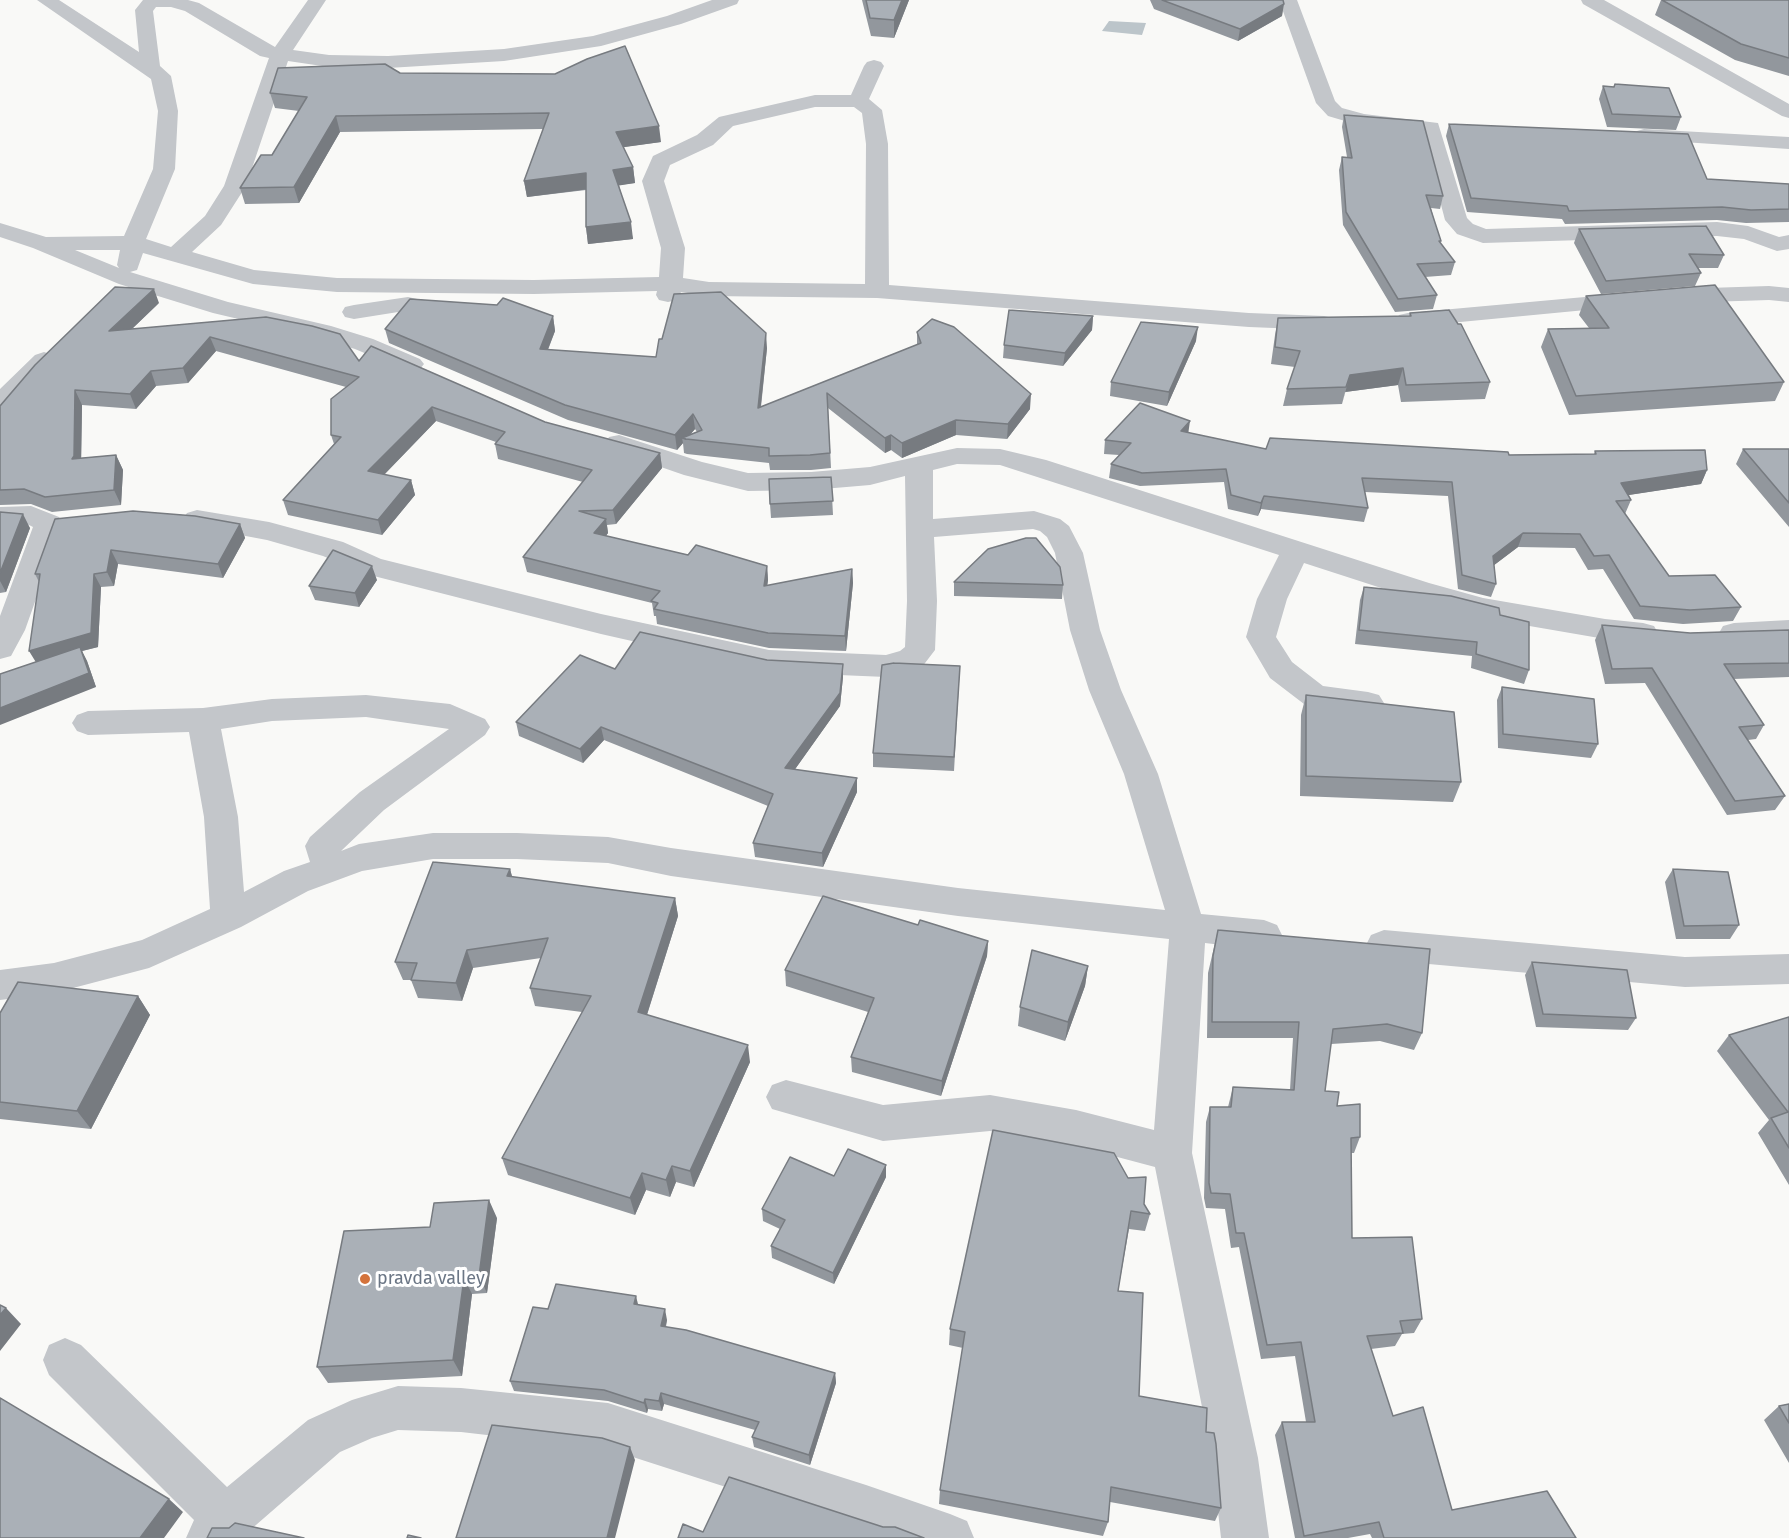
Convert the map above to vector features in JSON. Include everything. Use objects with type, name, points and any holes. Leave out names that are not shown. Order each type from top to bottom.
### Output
[{"type":"street","points":[[46,0],[161,76],[168,104],[164,169],[133,243],[118,287]]},
{"type":"street","points":[[176,255],[213,220],[235,186],[280,54],[317,0]]},
{"type":"street","points":[[150,68],[144,10],[150,1],[172,1],[192,7],[267,52],[329,61],[388,62],[504,55],[594,42],[634,32],[730,0]]},
{"type":"street","points":[[1288,0],[1326,103],[1335,112],[1362,120],[1455,128]]},
{"type":"street","points":[[1590,0],[1789,112]]},
{"type":"street","points":[[858,101],[874,66]]},
{"type":"street","points":[[669,290],[673,248],[653,182],[661,161],[705,140],[717,128],[736,118],[815,101],[858,101],[872,110],[876,144],[877,291]]},
{"type":"street","points":[[1386,322],[1709,294],[1777,268],[1748,233],[1717,229],[1483,236],[1465,229],[1456,220],[1431,127]]},
{"type":"street","points":[[1620,134],[1789,143]]},
{"type":"street","points":[[0,230],[41,243],[89,266],[118,287],[322,331],[364,344],[436,375]]},
{"type":"street","points":[[41,243],[133,243],[253,277],[349,286],[669,290]]},
{"type":"street","points":[[222,308],[253,277]]},
{"type":"street","points":[[349,286],[354,312]]},
{"type":"street","points":[[322,331],[354,312],[386,305],[482,298],[709,289],[877,291],[1249,320],[1351,324]]},
{"type":"street","points":[[0,398],[10,394],[61,343]]},
{"type":"street","points":[[590,435],[657,454],[694,469],[748,482],[811,481],[870,476],[957,456],[999,457],[1036,466],[1419,590],[1483,608],[1605,629],[1672,635]]},
{"type":"street","points":[[171,517],[215,520],[269,531],[333,549],[372,566],[601,624],[769,661],[885,666],[911,659],[920,650],[922,602],[919,466]]},
{"type":"street","points":[[0,516],[31,515],[62,522],[0,648]]},
{"type":"street","points":[[919,529],[1034,520],[1050,525],[1059,532],[1069,553],[1085,630],[1105,690],[1141,774],[1188,928],[1172,1153],[1235,1458],[1245,1538]]},
{"type":"street","points":[[1296,550],[1272,599],[1261,637],[1281,670],[1315,696],[1397,707]]},
{"type":"street","points":[[1705,635],[1789,630]]},
{"type":"street","points":[[88,723],[203,720],[272,710],[366,706],[450,716],[474,727],[372,801],[322,846],[330,869]]},
{"type":"street","points":[[203,720],[221,817],[228,917]]},
{"type":"street","points":[[0,985],[54,978],[149,953],[228,917],[296,881],[359,858],[433,846],[518,846],[608,850],[671,862],[947,900],[1294,938]]},
{"type":"street","points":[[1353,942],[1685,972],[1789,969]]},
{"type":"street","points":[[786,1097],[883,1123],[990,1113],[1076,1128],[1172,1153]]},
{"type":"street","points":[[65,1360],[218,1528],[324,1436],[368,1416],[398,1408],[450,1409],[608,1426],[866,1508],[950,1538]]},
{"type":"shaded area","points":[[1109,21],[1146,23],[1142,35],[1102,31]]},
{"type":"building","points":[[866,0],[902,0],[894,20],[870,18]]},
{"type":"building","points":[[1162,0],[1283,0],[1284,4],[1240,29]]},
{"type":"building","points":[[1662,0],[1789,0],[1789,58],[1741,44]]},
{"type":"building","points":[[625,46],[659,126],[616,132],[633,167],[613,170],[631,222],[586,227],[586,173],[524,181],[549,113],[336,116],[294,187],[240,188],[261,155],[272,155],[307,97],[270,93],[278,68],[385,64],[400,73],[555,74],[587,59]]},
{"type":"building","points":[[1615,84],[1669,88],[1681,117],[1612,114],[1603,86],[1614,87]]},
{"type":"building","points":[[1344,115],[1423,121],[1443,196],[1426,195],[1441,241],[1439,241],[1455,262],[1417,264],[1437,295],[1398,299],[1346,212],[1342,157],[1352,158]]},
{"type":"building","points":[[1449,124],[1688,134],[1707,179],[1789,184],[1789,209],[1751,210],[1722,207],[1569,211],[1567,206],[1471,198]]},
{"type":"building","points":[[1706,226],[1724,255],[1689,254],[1701,273],[1606,281],[1579,229]]},
{"type":"building","points":[[1715,285],[1784,382],[1576,396],[1548,329],[1609,328],[1586,296]]},
{"type":"building","points":[[115,287],[154,289],[109,331],[266,317],[312,326],[340,334],[359,361],[371,346],[545,422],[660,453],[613,510],[579,511],[606,519],[594,533],[688,555],[696,545],[767,566],[764,586],[852,569],[845,636],[768,633],[654,609],[658,603],[651,601],[660,591],[523,557],[592,470],[495,444],[505,432],[432,407],[368,471],[411,480],[378,520],[283,500],[341,437],[331,435],[331,399],[359,377],[210,337],[183,368],[151,371],[130,394],[75,390],[74,456],[72,459],[116,455],[114,490],[45,497],[24,489],[0,490],[0,406],[35,365]]},
{"type":"building","points":[[721,292],[766,333],[758,408],[921,343],[917,332],[932,319],[954,327],[1031,394],[1008,424],[956,420],[902,443],[891,435],[885,438],[827,393],[830,453],[769,456],[769,448],[682,438],[702,430],[693,414],[675,435],[565,405],[385,329],[410,299],[497,305],[503,298],[553,316],[540,349],[656,357],[659,339],[662,339],[674,294]]},
{"type":"building","points":[[1009,310],[1093,316],[1065,353],[1004,345]]},
{"type":"building","points":[[1449,310],[1458,324],[1461,324],[1490,382],[1406,385],[1403,368],[1350,375],[1346,387],[1287,389],[1300,351],[1275,347],[1278,318],[1411,316],[1410,313]]},
{"type":"building","points":[[1141,322],[1198,327],[1169,392],[1111,382]]},
{"type":"building","points":[[1140,403],[1190,421],[1181,431],[1266,449],[1270,438],[1508,452],[1509,455],[1596,454],[1595,451],[1705,450],[1707,470],[1621,483],[1631,500],[1616,501],[1669,576],[1715,575],[1741,607],[1690,610],[1640,606],[1609,555],[1594,556],[1580,534],[1523,533],[1493,556],[1496,584],[1462,575],[1452,482],[1362,478],[1368,508],[1264,496],[1261,503],[1231,495],[1226,469],[1142,473],[1111,464],[1131,443],[1105,440]]},
{"type":"building","points":[[1743,449],[1789,449],[1789,503]]},
{"type":"building","points":[[831,477],[833,501],[770,504],[769,479]]},
{"type":"building","points":[[133,511],[195,516],[240,524],[218,564],[111,550],[107,572],[94,574],[91,633],[29,651],[40,574],[35,574],[55,519]]},
{"type":"building","points":[[0,512],[23,514],[0,573]]},
{"type":"building","points":[[1026,538],[1036,538],[1060,567],[1063,585],[954,582],[988,549]]},
{"type":"building","points":[[333,550],[372,566],[355,593],[309,586]]},
{"type":"building","points":[[1364,587],[1451,596],[1499,608],[1500,615],[1529,622],[1529,670],[1476,654],[1477,642],[1359,630]]},
{"type":"building","points":[[1602,625],[1690,633],[1789,630],[1789,663],[1724,664],[1764,725],[1739,727],[1785,796],[1735,801],[1652,668],[1612,669]]},
{"type":"building","points":[[640,632],[767,660],[843,664],[840,693],[785,768],[857,778],[822,853],[753,843],[773,794],[601,727],[580,749],[516,722],[580,655],[615,669]]},
{"type":"building","points":[[80,647],[89,673],[0,708],[0,674]]},
{"type":"building","points":[[894,663],[960,666],[954,757],[873,753],[882,665]]},
{"type":"building","points":[[1502,687],[1594,699],[1598,744],[1503,734]]},
{"type":"building","points":[[1306,695],[1454,712],[1461,782],[1306,776]]},
{"type":"building","points":[[433,862],[510,869],[507,876],[675,898],[638,1012],[748,1045],[690,1171],[672,1166],[666,1180],[642,1173],[630,1198],[502,1158],[591,996],[530,988],[548,938],[467,950],[456,983],[411,980],[417,963],[395,962]]},
{"type":"building","points":[[1673,869],[1728,872],[1739,925],[1684,926]]},
{"type":"building","points":[[823,896],[918,925],[920,920],[988,941],[942,1081],[851,1057],[874,998],[785,970]]},
{"type":"building","points":[[1218,930],[1430,949],[1422,1033],[1387,1024],[1333,1029],[1325,1091],[1339,1092],[1337,1106],[1360,1104],[1360,1137],[1351,1138],[1352,1238],[1412,1237],[1422,1319],[1400,1321],[1403,1333],[1367,1336],[1393,1416],[1423,1407],[1452,1510],[1547,1491],[1576,1538],[1384,1538],[1379,1522],[1304,1536],[1282,1422],[1315,1422],[1301,1342],[1267,1345],[1244,1233],[1236,1233],[1230,1194],[1211,1193],[1209,1183],[1210,1107],[1231,1107],[1233,1087],[1294,1090],[1299,1022],[1212,1022],[1213,956]]},
{"type":"building","points":[[1032,950],[1088,966],[1068,1022],[1020,1007]]},
{"type":"building","points":[[1532,962],[1627,970],[1636,1018],[1543,1014]]},
{"type":"building","points":[[18,982],[138,996],[77,1111],[0,1102],[0,1013]]},
{"type":"building","points":[[1789,1017],[1789,1148],[1771,1118],[1788,1112],[1729,1035]]},
{"type":"building","points":[[993,1130],[1114,1153],[1128,1178],[1146,1177],[1144,1204],[1150,1214],[1131,1211],[1118,1291],[1143,1293],[1139,1396],[1207,1408],[1206,1432],[1214,1433],[1221,1508],[1111,1487],[1108,1522],[940,1490],[965,1332],[950,1329]]},
{"type":"building","points":[[848,1149],[886,1165],[833,1273],[771,1246],[785,1220],[762,1209],[790,1157],[834,1176]]},
{"type":"building","points":[[489,1200],[479,1276],[464,1278],[453,1360],[317,1367],[344,1231],[430,1227],[434,1203]]},
{"type":"building","points":[[556,1284],[636,1296],[634,1304],[665,1309],[661,1326],[686,1330],[835,1373],[809,1455],[752,1437],[759,1422],[661,1393],[659,1401],[645,1399],[644,1403],[604,1390],[510,1381],[533,1307],[548,1309]]},
{"type":"building","points":[[0,1305],[6,1308],[0,1315]]},
{"type":"building","points":[[0,1398],[169,1499],[140,1538],[0,1538]]},
{"type":"building","points":[[1789,1404],[1789,1423],[1779,1406]]},
{"type":"building","points":[[492,1425],[602,1438],[630,1447],[607,1538],[456,1538]]},
{"type":"building","points":[[729,1477],[883,1527],[895,1527],[924,1538],[678,1538],[683,1524],[703,1532]]},
{"type":"building","points":[[235,1523],[304,1538],[207,1538],[212,1528],[229,1528]]},
{"type":"place","name":"pravda valley","points":[[365,1279]]}]
